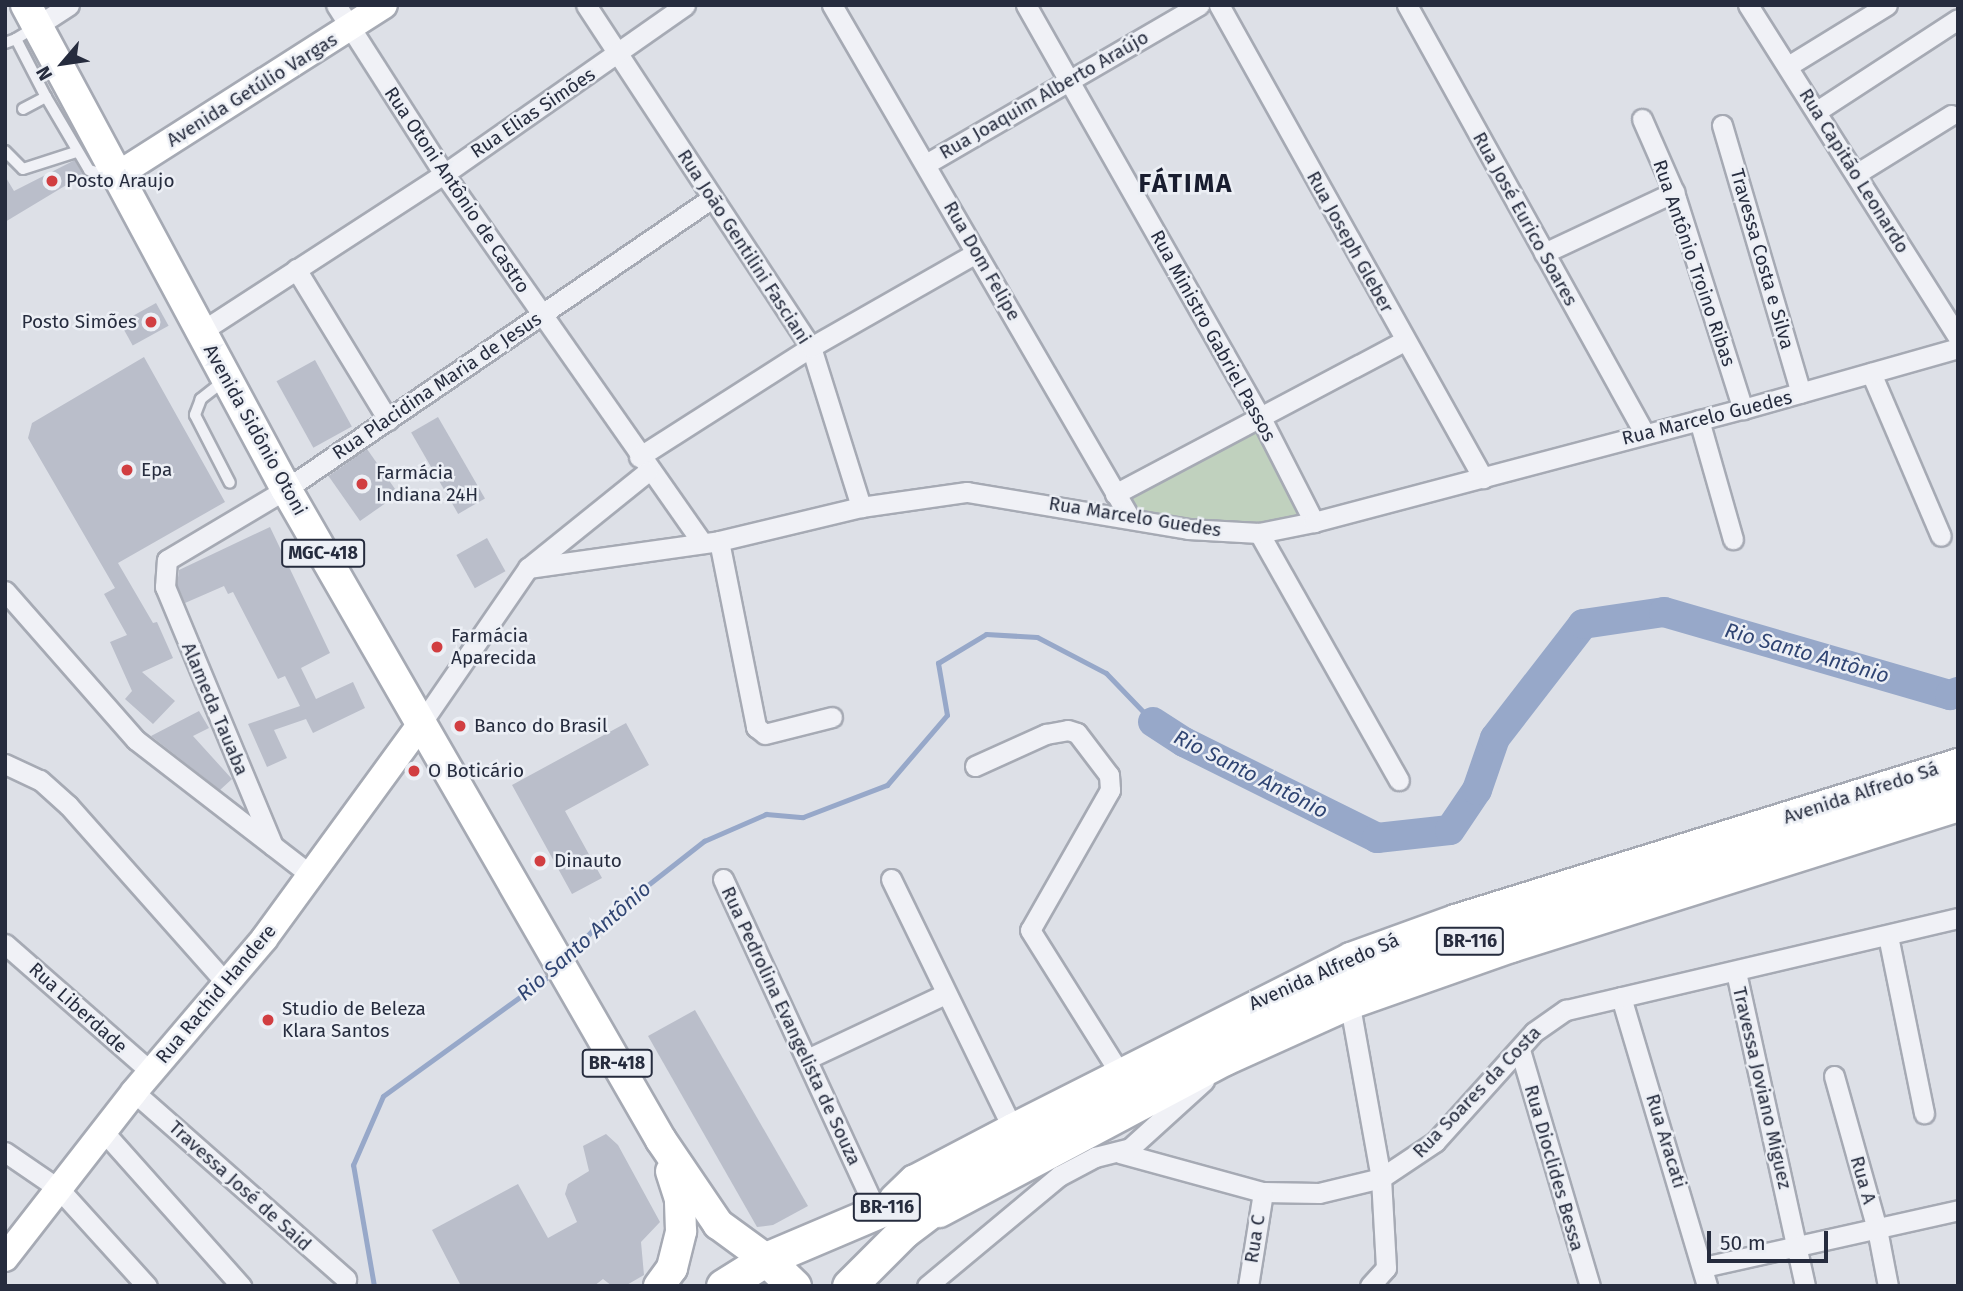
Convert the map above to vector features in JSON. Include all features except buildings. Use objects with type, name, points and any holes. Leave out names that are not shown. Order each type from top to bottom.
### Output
[{"type":"highway","name":"Avenida Alfredo Sá","points":[[1010,1142],[1267,1018],[1369,973],[1958,789]]},
{"type":"highway","name":"BR-116","points":[[723,1286],[766,1259],[889,1216],[1010,1142]]},
{"type":"highway","name":"BR-116","points":[[849,1286],[889,1216]]},
{"type":"highway","points":[[766,1259],[794,1286]]},
{"type":"main road","name":"Avenida Sidônio Otoni","points":[[26,23],[119,174],[286,489],[661,1140]]},
{"type":"main road","name":"BR-418","points":[[661,1140],[718,1224],[766,1259]]},
{"type":"main road","name":"BR-418","points":[[659,1286],[672,1268],[681,1231],[680,1199],[661,1140]]},
{"type":"street","points":[[26,23],[69,5]]},
{"type":"street","name":"Rua Otoni Antônio de Castro","points":[[336,5],[444,174],[644,464],[711,542]]},
{"type":"street","name":"Avenida Getúlio Vargas","points":[[119,174],[384,5]]},
{"type":"street","name":"Rua João Gentilini Fasciani","points":[[586,5],[811,347],[861,507]]},
{"type":"street","name":"Rua Elias Simões","points":[[202,331],[444,174],[685,5]]},
{"type":"street","name":"Rua Dom Felipe","points":[[832,5],[1130,518]]},
{"type":"street","name":"Rua Ministro Gabriel Passos","points":[[1026,5],[1261,418],[1314,522]]},
{"type":"street","name":"Rua Joaquim Alberto Araújo","points":[[926,164],[1199,5]]},
{"type":"street","name":"Rua Joseph Gleber","points":[[1219,5],[1404,341],[1483,478]]},
{"type":"street","name":"Rua José Eurico Soares","points":[[1407,5],[1644,433]]},
{"type":"street","name":"Rua Capitão Leonardo","points":[[1748,5],[1958,337]]},
{"type":"street","points":[[1788,66],[1887,5]]},
{"type":"street","points":[[1816,111],[1958,19]]},
{"type":"street","points":[[1856,174],[1951,115]]},
{"type":"street","name":"Rua Antônio Troino Ribas","points":[[1642,119],[1674,192],[1743,409]]},
{"type":"street","name":"Travessa Costa e Silva","points":[[1722,125],[1801,393]]},
{"type":"street","points":[[1544,253],[1674,192]]},
{"type":"street","name":"Rua Placidina Maria de Jesus","points":[[163,571],[177,552],[286,489],[712,198]]},
{"type":"street","points":[[420,725],[528,568],[644,464],[811,347],[976,253]]},
{"type":"street","points":[[296,269],[388,420]]},
{"type":"street","points":[[1115,494],[1404,341]]},
{"type":"street","name":"Rua Marcelo Guedes","points":[[528,568],[711,542],[861,507],[967,492],[1219,533],[1259,533],[1314,522],[1483,478],[1958,348]]},
{"type":"street","points":[[1871,373],[1941,536]]},
{"type":"street","points":[[1699,420],[1733,539]]},
{"type":"street","points":[[1259,533],[1399,780]]},
{"type":"street","points":[[711,542],[756,727],[765,734],[832,717]]},
{"type":"street","name":"Alameda Tauaba","points":[[163,571],[171,604],[274,846]]},
{"type":"street","points":[[5,591],[136,740],[312,876]]},
{"type":"street","name":"Rua Rachid Handere","points":[[5,1258],[103,1131],[227,984],[312,876],[420,725]]},
{"type":"street","points":[[975,766],[1046,734],[1069,730],[1077,733],[1110,775],[1111,790],[1030,930],[1119,1072]]},
{"type":"street","name":"Avenida Alfredo Sá","points":[[1010,1142],[1119,1072],[1350,956],[1455,918],[1958,762]]},
{"type":"street","points":[[5,764],[40,780],[68,805],[227,984]]},
{"type":"street","points":[[889,1216],[1066,1147],[1226,1062],[1350,1006],[1512,950],[1958,808]]},
{"type":"street","name":"Rua Pedrolina Evangelista de Souza","points":[[723,879],[807,1059],[889,1216]]},
{"type":"street","points":[[891,879],[1010,1142]]},
{"type":"street","name":"Rua Soares da Costa","points":[[1107,1155],[1263,1192],[1319,1193],[1381,1178],[1435,1142],[1534,1032],[1566,1010],[1958,918]]},
{"type":"street","points":[[1888,936],[1924,1113]]},
{"type":"street","name":"Rua Liberdade","points":[[5,944],[143,1082]]},
{"type":"street","name":"Travessa Joviano Miguez","points":[[1736,972],[1805,1286]]},
{"type":"street","points":[[807,1059],[945,994]]},
{"type":"street","name":"Rua Aracati","points":[[1621,998],[1706,1276]]},
{"type":"street","points":[[1350,1006],[1381,1178],[1386,1268],[1370,1286]]},
{"type":"street","name":"Rua Dioclides Bessa","points":[[1520,1050],[1590,1286]]},
{"type":"street","points":[[927,1286],[1059,1175],[1139,1142],[1226,1062]]},
{"type":"street","name":"Rua A","points":[[1834,1076],[1877,1229],[1888,1286]]},
{"type":"street","name":"Travessa José de Said","points":[[143,1082],[346,1279]]},
{"type":"street","points":[[103,1131],[241,1286]]},
{"type":"street","points":[[1066,1147],[1107,1155]]},
{"type":"street","points":[[5,1152],[59,1189],[147,1286]]},
{"type":"street","name":"Rua C","points":[[1248,1286],[1263,1192]]},
{"type":"street","points":[[1706,1276],[1797,1246],[1958,1210]]},
{"type":"lane","points":[[5,43],[26,23],[46,97],[76,152],[96,174],[119,174]]},
{"type":"lane","points":[[23,109],[46,97]]},
{"type":"lane","points":[[5,151],[23,169],[76,152]]},
{"type":"lane","points":[[226,379],[201,399],[195,415],[230,483]]},
{"type":"green space","points":[[1260,423],[1309,517],[1255,530],[1140,517],[1128,494]]},
{"type":"waterway","name":"Rio Santo Antônio","points":[[1153,722],[1184,742],[1377,838],[1450,830],[1477,790],[1495,738],[1583,624],[1664,612],[1950,695],[1958,692]]},
{"type":"waterway","name":"Rio Santo Antônio","points":[[567,958],[598,924],[704,841],[766,814],[803,817],[887,785],[947,715],[938,663],[986,634],[1037,637],[1106,673],[1153,722]]},
{"type":"waterway","name":"Rio Santo Antônio","points":[[374,1286],[353,1165],[383,1096],[553,973]]},
{"type":"place","name":"Posto Araujo","points":[[52,181]]},
{"type":"place","name":"Posto Simões","points":[[151,322]]},
{"type":"place","name":"Epa","points":[[127,470]]},
{"type":"place","name":"Farmácia Indiana 24H","points":[[362,484]]},
{"type":"place","name":"Farmácia Aparecida","points":[[437,647]]},
{"type":"place","name":"Banco do Brasil","points":[[460,726]]},
{"type":"place","name":"O Boticário","points":[[414,771]]},
{"type":"place","name":"Dinauto","points":[[540,861]]},
{"type":"place","name":"Studio de Beleza Klara Santos","points":[[268,1020]]},
{"type":"district","name":"FÁTIMA","points":[[1186,184]]}]
